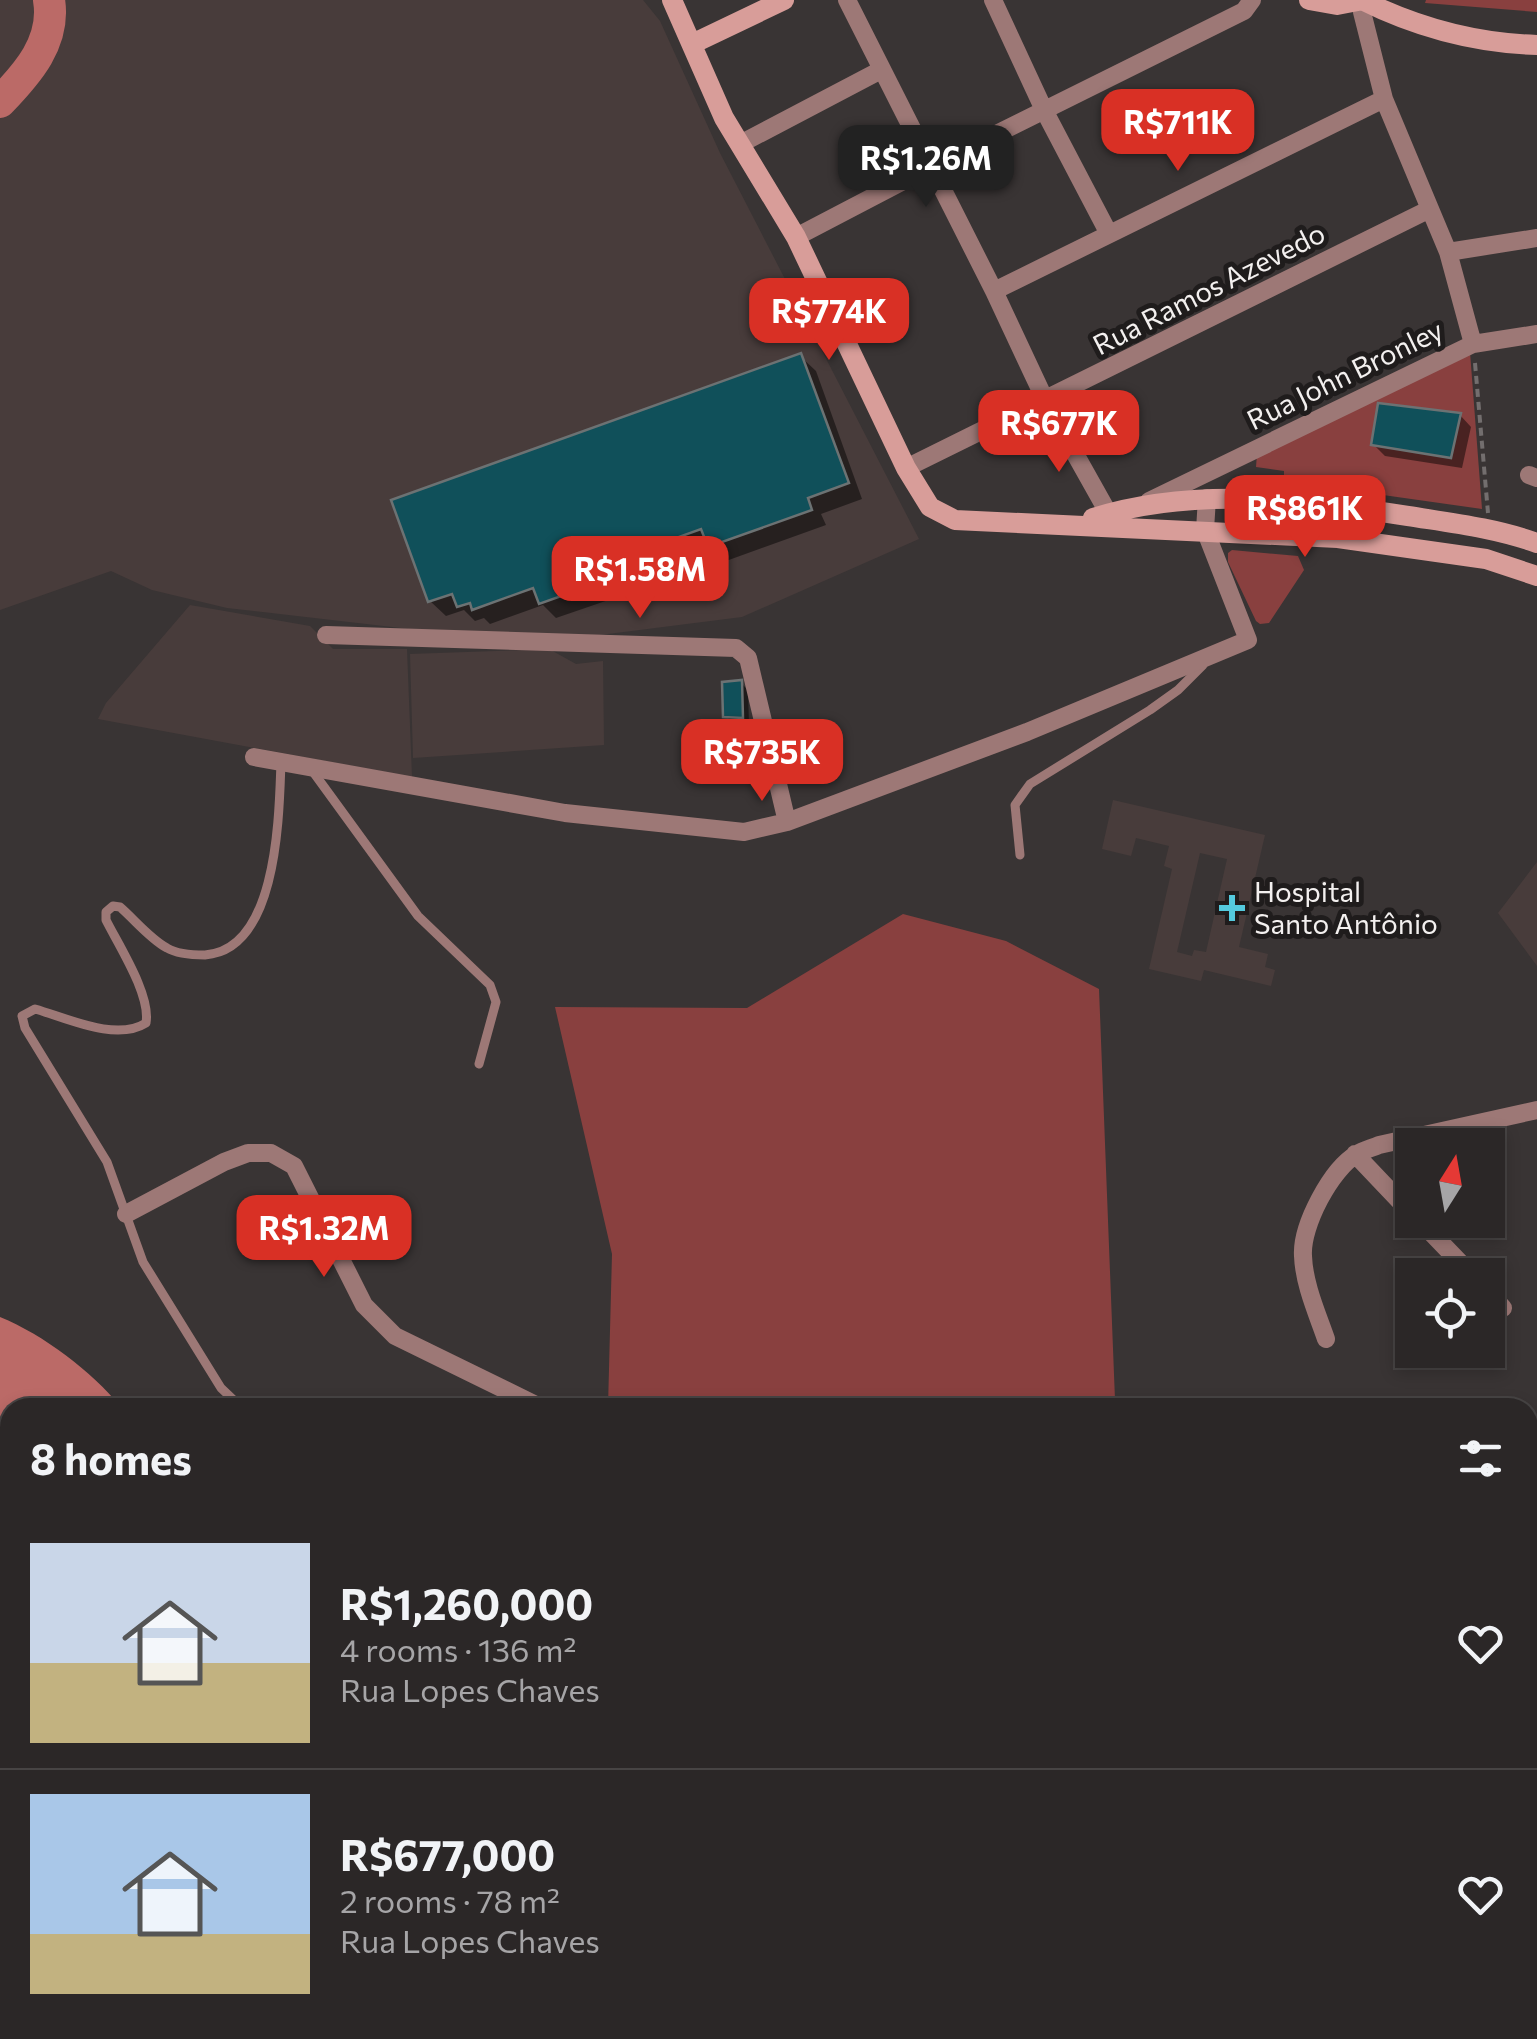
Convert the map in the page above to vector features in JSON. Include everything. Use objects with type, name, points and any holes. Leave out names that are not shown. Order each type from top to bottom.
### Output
[{"type":"main road","points":[[692,44],[784,0]]},
{"type":"main road","points":[[1309,0],[1337,5],[1362,0],[1438,32],[1493,44],[1537,45]]},
{"type":"main road","points":[[672,4],[724,118],[796,237],[906,468],[930,507],[955,520],[1077,524],[1112,519],[1204,530],[1356,540],[1486,559],[1537,576]]},
{"type":"main road","points":[[1112,519],[1133,509],[1207,498],[1341,506],[1490,528],[1537,543]]},
{"type":"street","points":[[847,0],[1046,402],[1112,519]]},
{"type":"street","points":[[993,0],[1108,234]]},
{"type":"street","points":[[796,237],[1244,12],[1252,0]]},
{"type":"street","points":[[1362,0],[1384,99],[1448,252],[1473,344]]},
{"type":"street","points":[[742,144],[881,70]]},
{"type":"street","points":[[994,291],[1384,99]]},
{"type":"street","name":"Rua Ramos Azevedo","points":[[906,468],[1428,210]]},
{"type":"street","points":[[1448,252],[1537,238]]},
{"type":"street","name":"Rua John Bronley","points":[[1133,509],[1473,344],[1537,334]]},
{"type":"street","points":[[254,758],[565,813],[673,826],[744,832],[787,822],[1028,732],[1248,640],[1204,530],[1207,498]]},
{"type":"street","points":[[326,635],[736,648],[748,658],[787,822]]},
{"type":"street","points":[[1326,1340],[1305,1274],[1304,1234],[1334,1178],[1356,1154],[1537,1110]]},
{"type":"street","points":[[126,1214],[224,1162],[248,1153],[271,1154],[294,1166],[364,1305],[395,1336],[522,1398]]},
{"type":"street","points":[[1356,1154],[1395,1196]]},
{"type":"street","points":[[1436,1238],[1456,1258]]},
{"type":"lane","points":[[1020,855],[1018,796],[1030,784],[1178,690],[1209,659]]},
{"type":"lane","points":[[232,1398],[221,1388],[143,1262],[107,1162],[25,1028],[22,1016],[35,1009],[98,1027],[130,1031],[146,1024],[148,1012],[106,920],[106,912],[113,906],[120,907],[166,948],[190,954],[221,952],[244,934],[260,910],[279,831],[281,762]]},
{"type":"lane","points":[[309,766],[418,916],[490,985],[496,1002],[479,1064]]},
{"type":"path","points":[[1473,344],[1490,528]]},
{"type":"shaded area","points":[[0,0],[643,0],[660,21],[720,153],[919,539],[742,617],[592,636],[444,633],[227,608],[152,590],[111,571],[0,610]]},
{"type":"shaded area","points":[[40,0],[61,0],[58,26],[46,58],[23,90],[8,81],[34,45]]},
{"type":"shaded area","points":[[1537,0],[1537,12],[1425,3]]},
{"type":"shaded area","points":[[1470,352],[1482,509],[1284,481],[1284,471],[1256,467],[1257,454]]},
{"type":"shaded area","points":[[1232,550],[1298,556],[1304,570],[1269,623],[1256,621],[1228,562]]},
{"type":"shaded area","points":[[190,605],[310,626],[333,649],[407,649],[412,777],[98,719],[106,703]]},
{"type":"shaded area","points":[[549,649],[576,664],[603,661],[604,745],[413,758],[410,654]]},
{"type":"shaded area","name":"Hospital Santo Antônio","points":[[1113,800],[1265,835],[1239,947],[1268,954],[1265,967],[1275,970],[1271,986],[1204,970],[1201,981],[1149,969],[1172,869],[1164,866],[1169,846],[1136,838],[1131,856],[1102,849]],"holes":[[[1200,853],[1227,859],[1206,952],[1194,950],[1192,956],[1177,952]]]},
{"type":"shaded area","points":[[1537,862],[1537,966],[1498,913]]},
{"type":"shaded area","points":[[903,914],[1006,941],[1099,989],[1115,1398],[608,1398],[612,1254],[555,1007],[747,1008]]},
{"type":"shaded area","points":[[0,1317],[66,1355],[113,1398],[0,1398]]},
{"type":"building","points":[[801,353],[849,483],[808,498],[812,510],[708,547],[701,529],[637,552],[640,562],[627,567],[623,556],[606,562],[612,578],[539,604],[533,588],[472,610],[470,603],[457,607],[452,594],[428,602],[391,500]]},
{"type":"building","points":[[1378,403],[1461,413],[1451,458],[1371,445]]},
{"type":"building","points":[[742,680],[743,718],[723,717],[722,682]]},
{"type":"waterway","points":[[0,102],[44,43],[49,0]]},
{"type":"place","name":"Hospital Santo Antônio","points":[[1232,908]]}]
